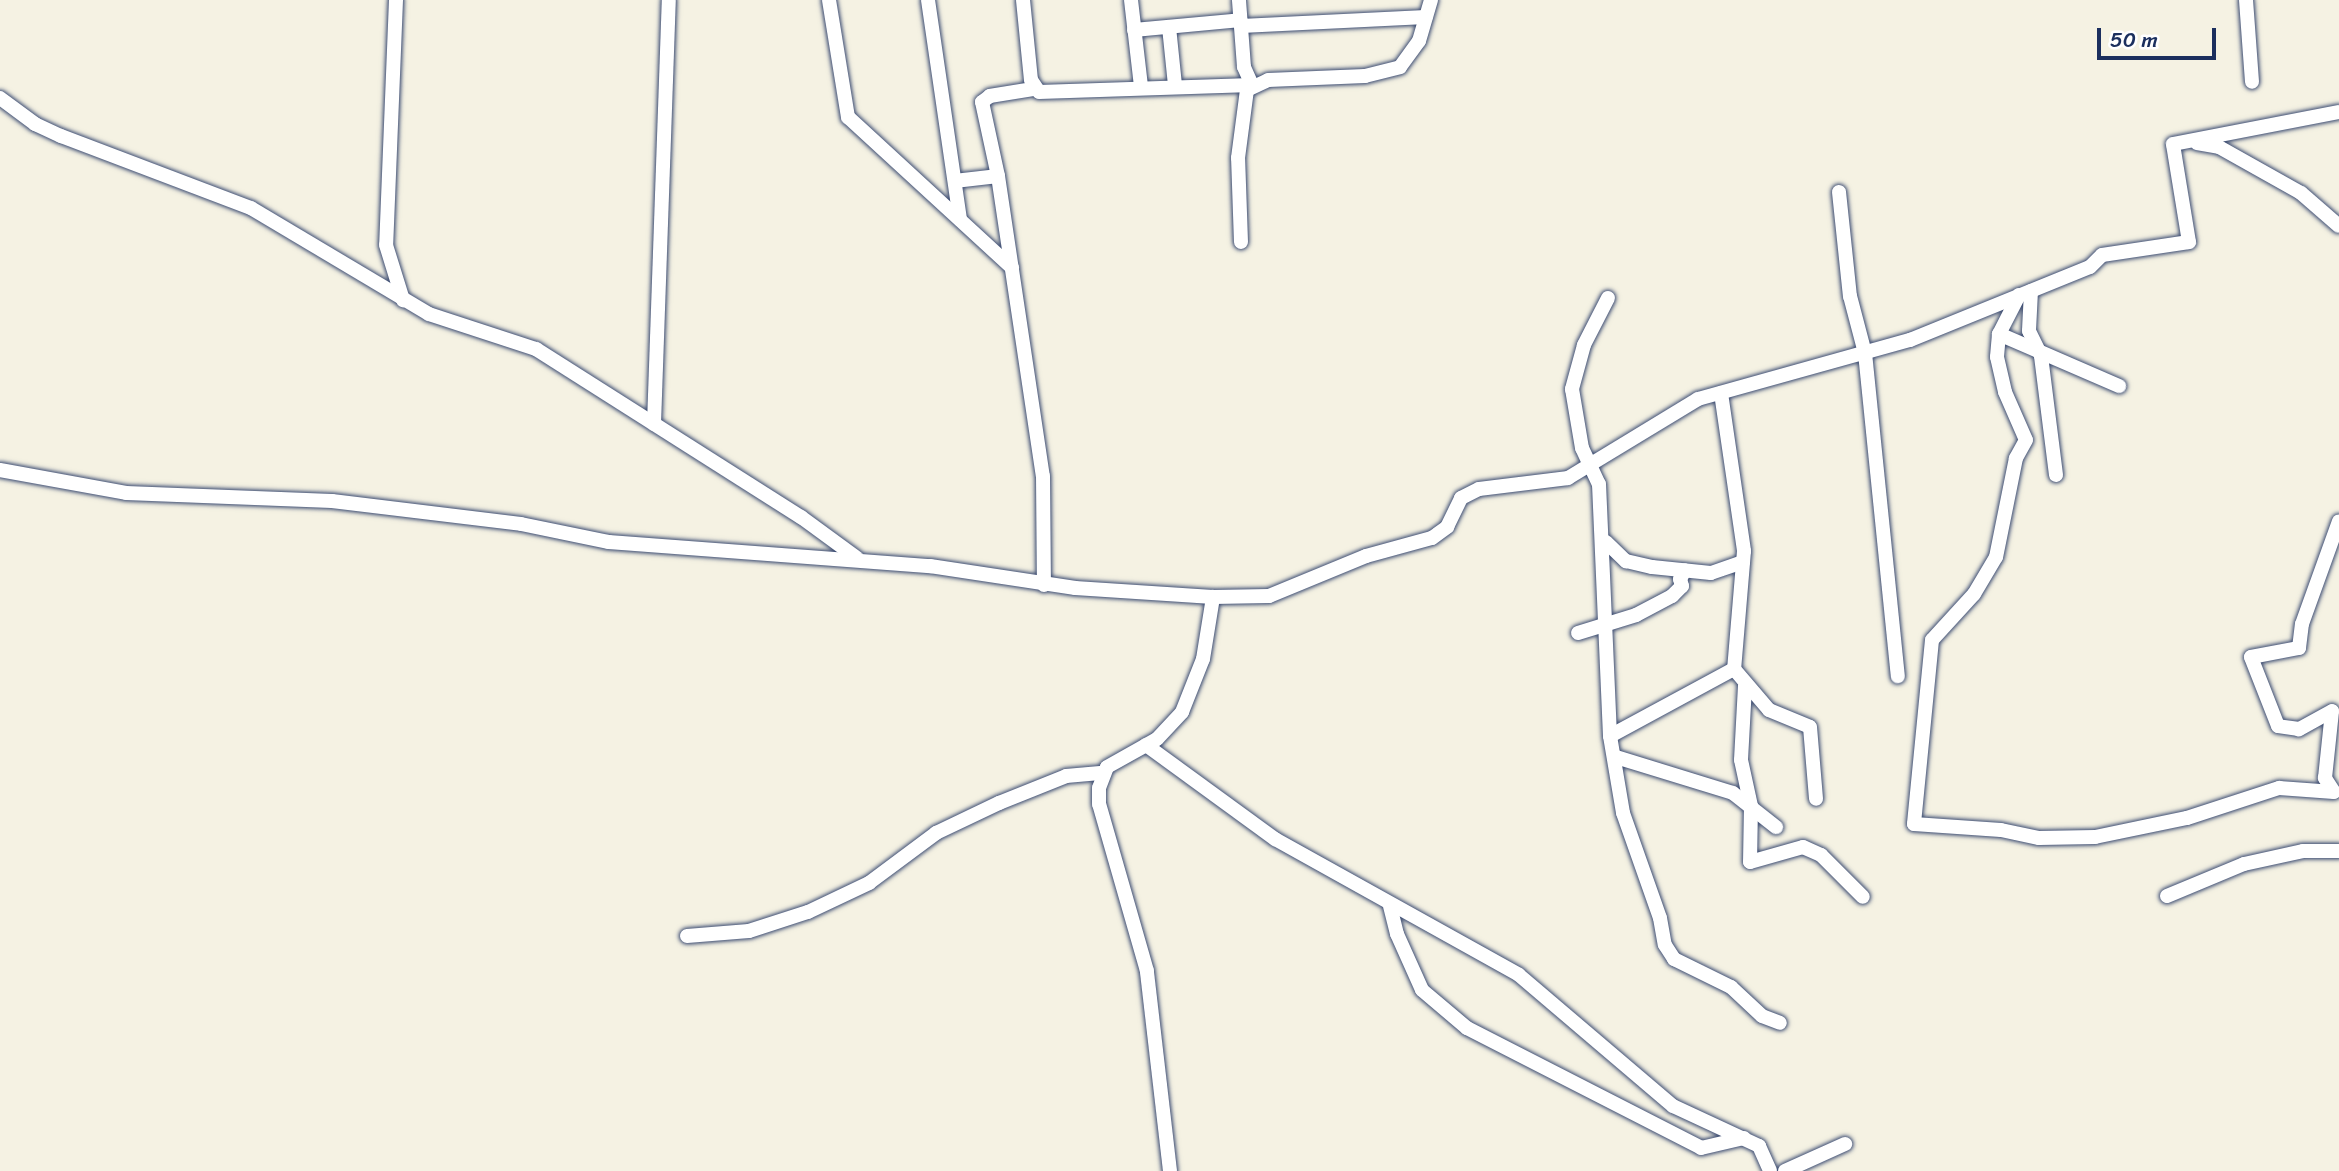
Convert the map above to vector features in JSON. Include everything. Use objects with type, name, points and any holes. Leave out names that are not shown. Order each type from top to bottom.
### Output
[{"type":"street","points":[[396,0],[386,244],[402,300]]},
{"type":"street","points":[[654,424],[669,0]]},
{"type":"street","points":[[829,0],[848,117],[1012,268]]},
{"type":"street","points":[[928,0],[960,220]]},
{"type":"street","points":[[1023,0],[1033,89]]},
{"type":"street","points":[[1131,0],[1141,86]]},
{"type":"street","points":[[1239,0],[1244,67],[1252,85]]},
{"type":"street","points":[[1044,585],[1043,476],[998,176],[982,102],[990,96],[1033,89],[1252,85],[1365,76],[1400,67],[1419,41],[1431,0]]},
{"type":"street","points":[[2246,0],[2252,82]]},
{"type":"street","points":[[1134,30],[1426,16]]},
{"type":"street","points":[[1169,27],[1175,86]]},
{"type":"street","points":[[1241,242],[1240,132],[1243,96],[1252,85]]},
{"type":"street","points":[[0,98],[35,124],[61,136],[251,208],[402,300],[466,328],[536,349],[858,559]]},
{"type":"street","points":[[0,470],[125,493],[332,500],[521,524],[609,542],[858,559],[1044,585],[1213,597],[1269,596],[1366,556],[1432,538],[1447,527],[1461,498],[1479,489],[1568,478],[1664,418],[1721,393],[1910,340],[2090,267],[2102,255],[2189,242],[2173,144],[2339,112]]},
{"type":"street","points":[[2186,141],[2219,148],[2301,193],[2339,226]]},
{"type":"street","points":[[955,181],[998,176]]},
{"type":"street","points":[[1839,192],[1850,296],[1865,353],[1898,677]]},
{"type":"street","points":[[2025,293],[1999,334],[1997,357],[2005,392],[2025,440],[2016,458],[1996,557],[1974,594],[1931,640],[1914,824],[2039,838],[2095,837],[2187,818],[2278,788],[2334,792],[2325,778],[2332,711],[2299,729],[2278,726],[2250,657],[2299,649],[2302,624],[2339,521]]},
{"type":"street","points":[[2025,293],[2029,331],[2041,356],[2039,366],[2056,475]]},
{"type":"street","points":[[1608,298],[1584,345],[1572,388],[1582,448],[1599,484],[1609,736],[1616,757],[1630,838],[1674,959],[1731,987],[1762,1016],[1780,1023]]},
{"type":"street","points":[[1999,334],[2041,356],[2119,386]]},
{"type":"street","points":[[1721,393],[1743,562],[1734,669],[1745,686],[1769,709],[1810,727],[1816,799]]},
{"type":"street","points":[[1602,539],[1626,561],[1712,573],[1743,562]]},
{"type":"street","points":[[1578,633],[1606,625],[1672,596],[1682,586],[1680,579],[1685,570]]},
{"type":"street","points":[[687,936],[748,931],[808,912],[869,883],[936,833],[999,803],[1066,776],[1103,773],[1146,745],[1182,712],[1203,659],[1213,597]]},
{"type":"street","points":[[1609,736],[1734,669]]},
{"type":"street","points":[[1745,686],[1741,760],[1751,806],[1750,862],[1803,847],[1821,855],[1863,897]]},
{"type":"street","points":[[1146,745],[1275,839],[1390,906],[1519,975],[1673,1107],[1759,1146],[1770,1171]]},
{"type":"street","points":[[1616,757],[1732,793],[1776,827]]},
{"type":"street","points":[[1103,773],[1099,804],[1147,971],[1170,1171]]},
{"type":"street","points":[[2166,896],[2244,864],[2303,851],[2339,851]]},
{"type":"street","points":[[1390,906],[1397,934],[1422,990],[1467,1028],[1701,1149],[1744,1139]]},
{"type":"street","points":[[1784,1171],[1844,1144]]}]
